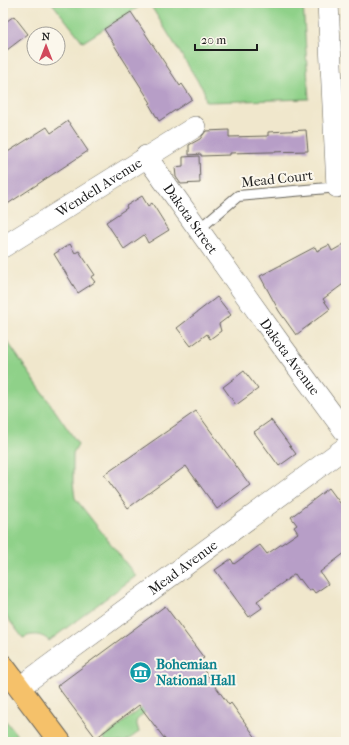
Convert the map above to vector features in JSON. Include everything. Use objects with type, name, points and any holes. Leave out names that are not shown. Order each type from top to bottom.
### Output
[{"type":"main road","points":[[3,666],[60,742]]},
{"type":"street","points":[[328,3],[342,187]]},
{"type":"street","name":"Wendell Avenue","points":[[3,247],[146,156],[195,127]]},
{"type":"street","name":"Dakota Street","points":[[146,156],[198,230],[236,280]]},
{"type":"street","name":"Dakota Avenue","points":[[236,280],[346,433]]},
{"type":"street","name":"Mead Avenue","points":[[20,687],[346,447]]},
{"type":"lane","name":"Mead Court","points":[[198,230],[238,196],[342,187]]},
{"type":"green space","points":[[52,3],[145,3],[83,42]]},
{"type":"green space","points":[[149,3],[303,3],[309,99],[206,102],[204,91]]},
{"type":"green space","points":[[3,335],[78,444],[73,453],[73,483],[75,498],[136,576],[49,641],[44,637],[37,635],[30,635],[23,638],[3,612]]},
{"type":"green space","points":[[143,707],[146,711],[136,721],[139,732],[125,742],[106,742],[103,738]]},
{"type":"green space","points":[[3,717],[22,742],[3,742]]},
{"type":"building","points":[[131,12],[180,86],[182,84],[192,99],[159,121],[149,104],[151,103],[104,29]]},
{"type":"building","points":[[14,16],[26,31],[26,36],[3,53],[3,24]]},
{"type":"building","points":[[68,121],[88,151],[3,207],[3,155],[47,127],[51,133]]},
{"type":"building","points":[[229,130],[229,137],[268,136],[268,132],[306,130],[308,151],[230,153],[230,155],[201,156],[201,154],[189,155],[189,145],[200,139],[206,131]]},
{"type":"building","points":[[199,156],[200,183],[181,184],[176,177],[175,167],[183,166],[183,157]]},
{"type":"building","points":[[142,196],[148,206],[152,203],[169,230],[148,243],[144,235],[124,249],[106,222],[127,208],[126,206]]},
{"type":"building","points":[[346,243],[346,282],[323,299],[330,309],[296,335],[279,311],[260,276],[315,247],[317,251],[329,245],[332,251]]},
{"type":"building","points":[[70,244],[75,253],[79,251],[95,275],[91,277],[95,282],[78,293],[54,254]]},
{"type":"building","points":[[217,297],[231,315],[219,324],[221,331],[210,339],[207,334],[191,346],[177,328]]},
{"type":"building","points":[[244,371],[258,389],[236,405],[223,387]]},
{"type":"building","points":[[196,411],[250,485],[217,509],[186,466],[128,508],[104,475]]},
{"type":"building","points":[[271,420],[296,454],[279,466],[254,432]]},
{"type":"building","points":[[329,488],[346,511],[346,552],[320,572],[328,584],[315,593],[312,589],[309,591],[295,574],[257,601],[262,608],[249,617],[215,570],[231,559],[234,564],[260,545],[267,554],[298,533],[294,527],[297,525],[291,517]]},
{"type":"building","name":"Bohemian National Hall","points":[[165,606],[204,658],[198,662],[229,705],[231,703],[259,742],[167,742],[139,705],[96,738],[57,686]]},
{"type":"place","name":"Bohemian National Hall","points":[[140,672]]}]
